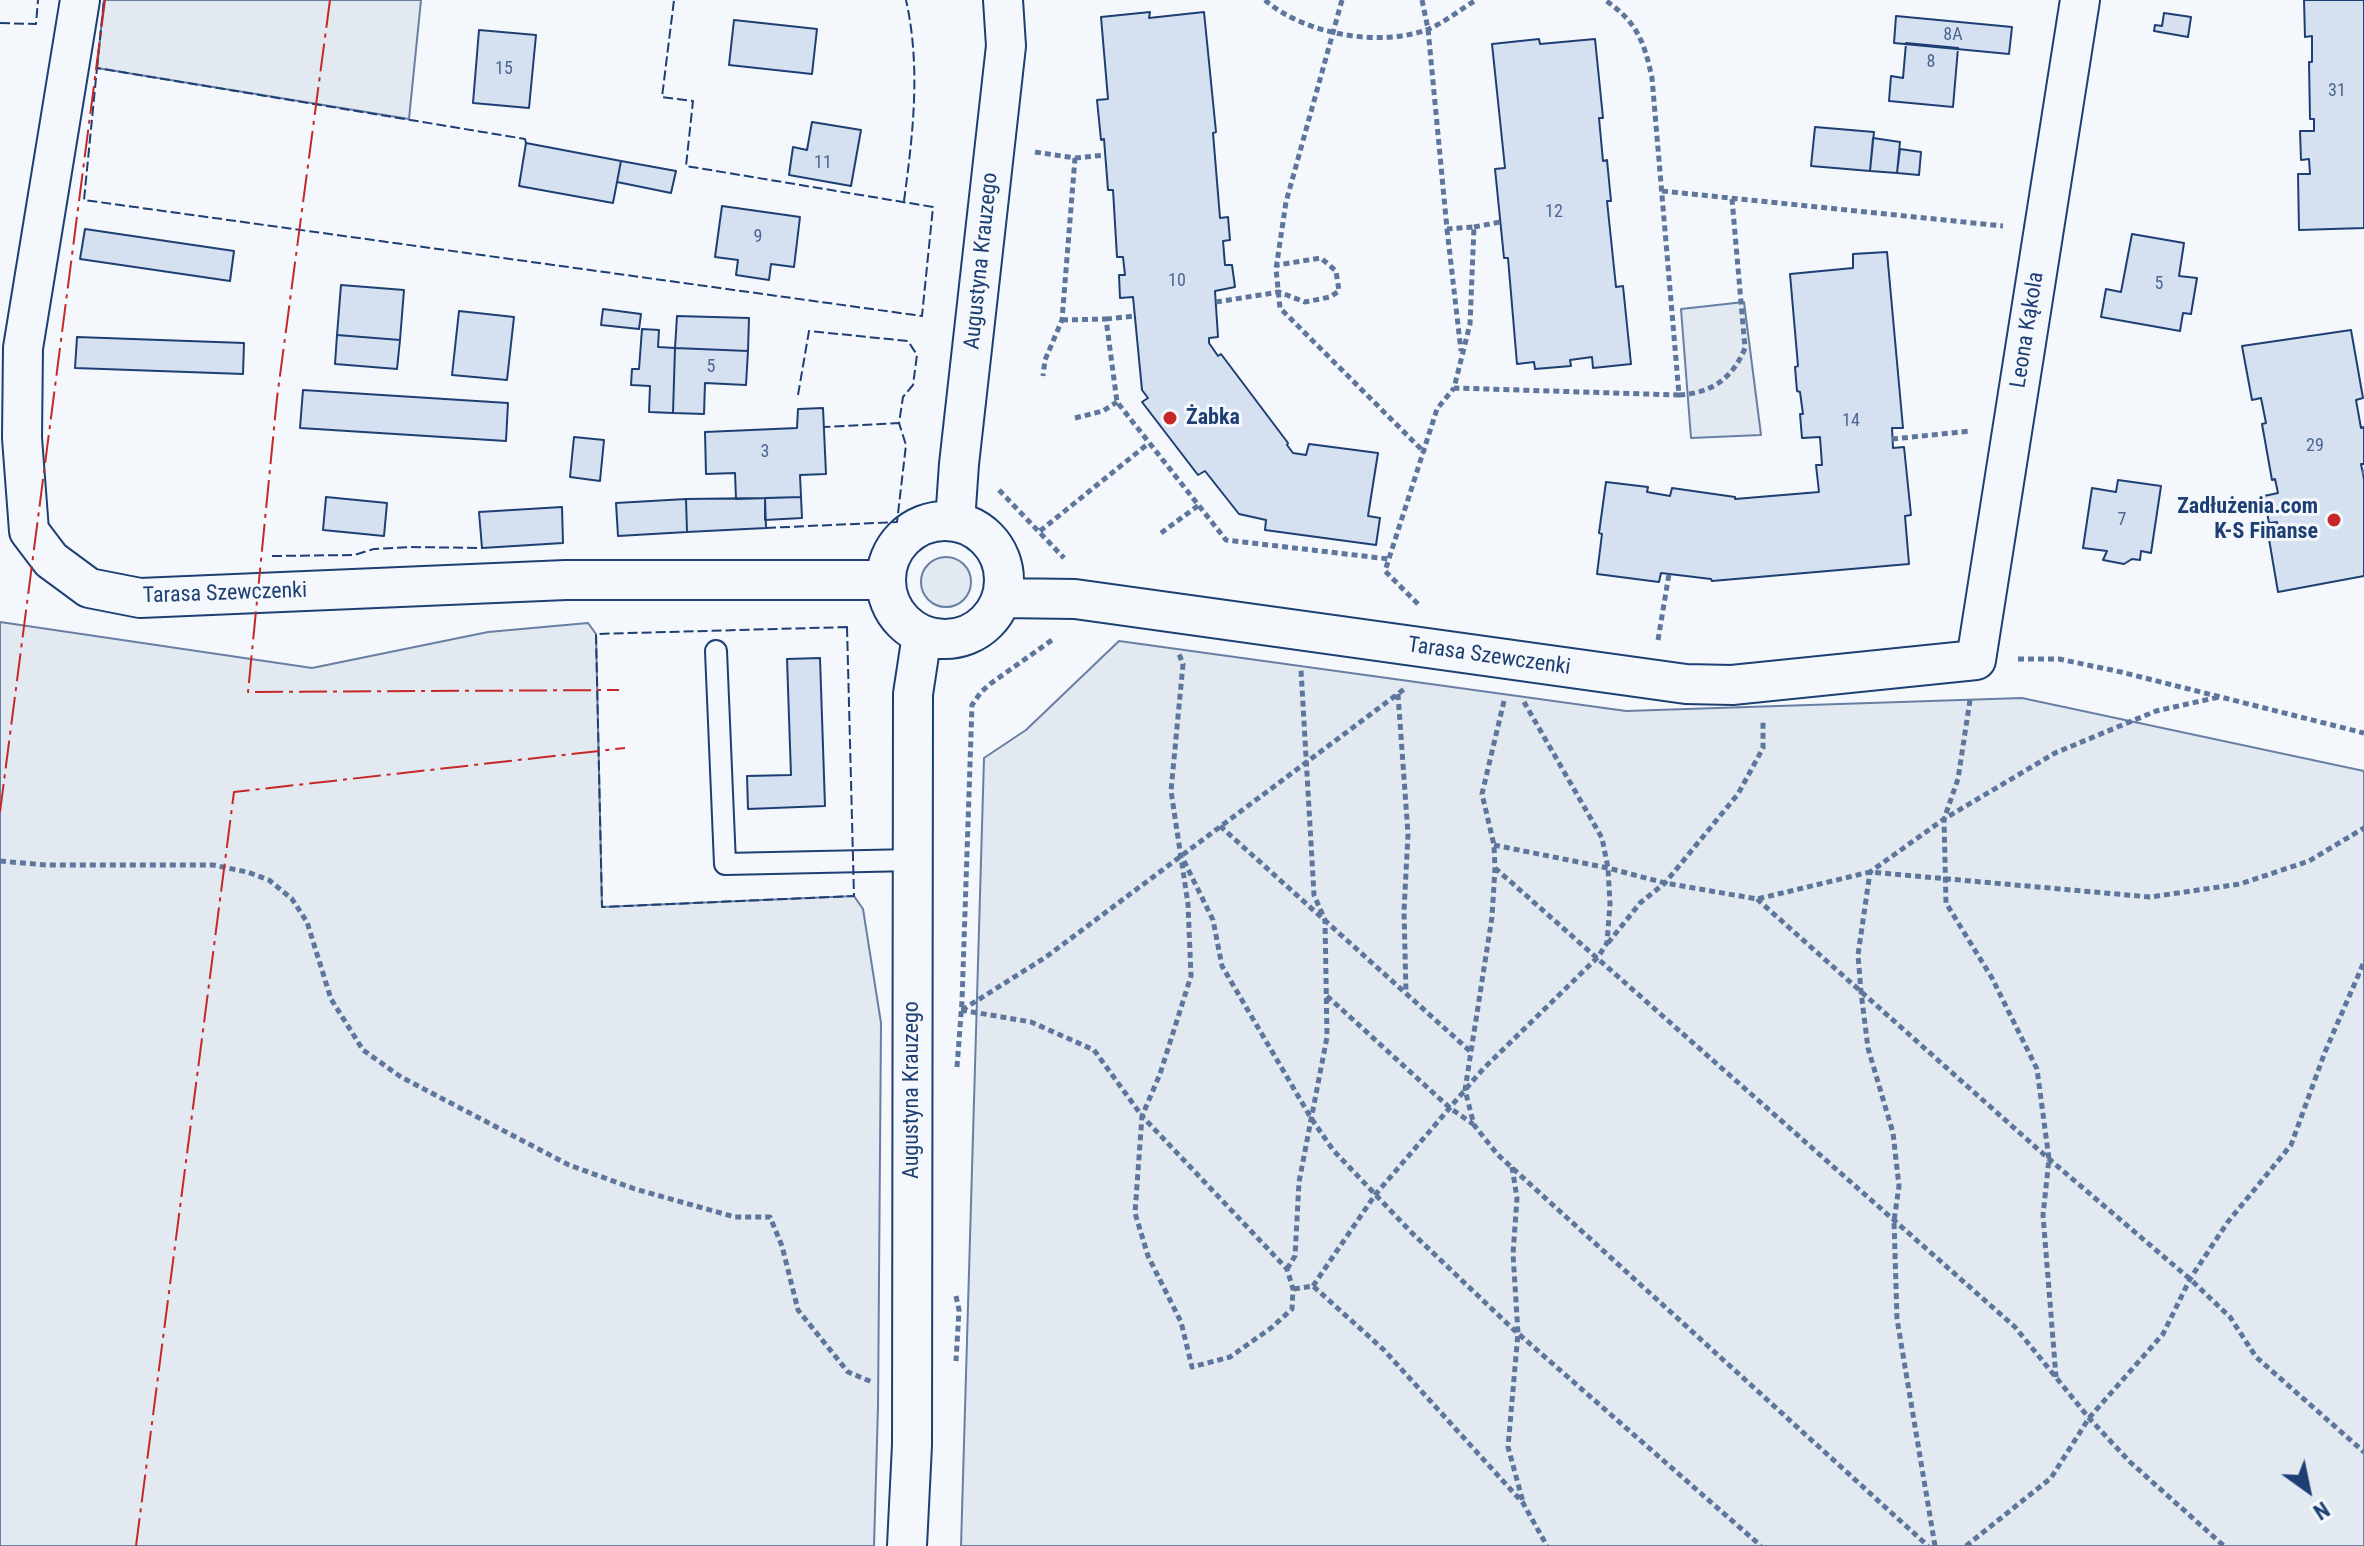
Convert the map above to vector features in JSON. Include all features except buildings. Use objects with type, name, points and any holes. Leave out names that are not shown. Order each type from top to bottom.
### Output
[{"type":"street","name":"Tarasa Szewczenki","points":[[80,0],[23,348],[22,438],[29,531],[51,560],[89,588],[140,598],[566,580],[886,580]]},
{"type":"street","name":"Augustyna Krauzego","points":[[955,522],[1006,46],[1003,0]]},
{"type":"street","name":"Leona Kąkola","points":[[1976,660],[2080,0]]},
{"type":"street","points":[[955,522],[974,528],[990,541],[1000,558],[1004,578],[1002,598],[993,616],[979,629],[960,637],[941,639],[922,635],[906,626],[895,613],[888,597],[886,580],[889,560],[899,542],[925,525],[955,522]]},
{"type":"street","name":"Tarasa Szewczenki","points":[[1002,598],[1075,599],[1460,653],[1512,669],[1686,684],[1732,685],[1976,660]]},
{"type":"street","name":"Augustyna Krauzego","points":[[907,1546],[912,1387],[913,694],[922,635]]},
{"type":"lane","points":[[716,651],[725,864],[913,860]]},
{"type":"path","points":[[1265,0],[1298,21],[1333,33],[1377,37],[1428,29],[1476,0]]},
{"type":"path","points":[[1342,0],[1286,202],[1277,265],[1280,308],[1425,453]]},
{"type":"path","points":[[1422,0],[1428,29],[1461,358]]},
{"type":"path","points":[[1605,0],[1635,27],[1646,48],[1652,78],[1679,395]]},
{"type":"path","points":[[1036,152],[1075,158],[1105,155]]},
{"type":"path","points":[[1043,376],[1045,360],[1062,320],[1075,158]]},
{"type":"path","points":[[1662,191],[2013,227]]},
{"type":"path","points":[[1454,388],[1679,395],[1696,394],[1720,384],[1738,364],[1745,348],[1732,199]]},
{"type":"path","points":[[1447,229],[1500,222]]},
{"type":"path","points":[[1423,609],[1385,571],[1437,409],[1454,388],[1470,324],[1474,227]]},
{"type":"path","points":[[1216,302],[1279,292],[1305,302],[1330,297],[1339,291],[1336,271],[1321,258],[1277,265]]},
{"type":"path","points":[[1062,320],[1135,316]]},
{"type":"path","points":[[1106,319],[1117,402],[1226,540],[1389,559]]},
{"type":"path","points":[[1075,418],[1103,411],[1117,402]]},
{"type":"path","points":[[1892,439],[1978,430]]},
{"type":"path","points":[[1040,531],[1149,443]]},
{"type":"path","points":[[997,487],[1067,562]]},
{"type":"path","points":[[1161,533],[1199,505]]},
{"type":"path","points":[[1656,646],[1669,574]]},
{"type":"path","points":[[912,1005],[1031,1022],[1094,1050],[1142,1116],[1287,1269],[1293,1289],[1292,1309],[1230,1357],[1192,1367],[1181,1322],[1148,1256],[1135,1213],[1142,1116],[1160,1074],[1191,976],[1188,904],[1171,791],[1183,664],[1165,612]]},
{"type":"path","points":[[1287,1269],[1295,1256],[1299,1182],[1327,1037],[1325,920],[1314,895],[1299,631]]},
{"type":"path","points":[[956,1070],[972,705],[990,684],[1056,637]]},
{"type":"path","points":[[961,1010],[1046,957],[1398,694],[1460,653]]},
{"type":"path","points":[[2056,1377],[2043,1215],[2049,1159],[2037,1069],[1992,978],[1946,903],[1944,819],[1958,779],[1976,660],[2059,659],[2364,733]]},
{"type":"path","points":[[1474,1125],[1465,1090],[1492,917],[1495,868],[1494,845],[1482,794],[1512,669]]},
{"type":"path","points":[[1512,669],[1602,838],[1608,868],[1607,943]]},
{"type":"path","points":[[1293,1289],[1313,1286],[1375,1195],[1483,1069],[1598,957],[1640,903],[1665,883],[1738,794],[1763,748],[1762,682]]},
{"type":"path","points":[[1398,694],[1408,834],[1404,911],[1406,994]]},
{"type":"path","points":[[1935,1546],[1897,1319],[1894,1221],[1899,1186],[1893,1133],[1868,1048],[1861,992],[1858,955],[1870,872],[1944,819],[2055,753],[2156,711],[2220,697]]},
{"type":"path","points":[[1220,826],[1471,1052]]},
{"type":"path","points":[[1494,845],[1665,883],[1757,899],[1870,872],[2150,897],[2240,884],[2309,861],[2364,828]]},
{"type":"path","points":[[1181,855],[1213,920],[1222,966],[1333,1150],[1375,1195],[1518,1333],[1761,1546]]},
{"type":"path","points":[[0,861],[46,865],[213,865],[269,880],[292,899],[307,922],[331,999],[363,1050],[401,1077],[569,1165],[635,1189],[735,1217],[770,1217],[782,1246],[798,1310],[848,1372],[882,1386],[912,1387]]},
{"type":"path","points":[[1495,868],[2015,1327],[2089,1418],[2130,1462],[2224,1546]]},
{"type":"path","points":[[1757,899],[2049,1159],[2190,1279],[2230,1317],[2256,1357],[2364,1452]]},
{"type":"path","points":[[1966,1546],[2051,1478],[2089,1418],[2163,1334],[2190,1279],[2227,1223],[2291,1145],[2325,1052],[2364,962]]},
{"type":"path","points":[[1326,996],[1450,1108],[1474,1125],[1498,1155],[1928,1546]]},
{"type":"path","points":[[1512,1167],[1517,1198],[1513,1254],[1518,1333],[1508,1447],[1523,1503]]},
{"type":"path","points":[[953,1282],[959,1310],[956,1364]]},
{"type":"path","points":[[1313,1286],[1384,1350],[1523,1503],[1547,1546]]},
{"type":"shaded area","points":[[104,0],[421,0],[409,119],[97,68]]},
{"type":"shaded area","points":[[1744,302],[1761,435],[1691,438],[1681,309]]},
{"type":"shaded area","points":[[946,557],[964,564],[971,582],[964,600],[946,607],[928,600],[921,582],[928,564]]},
{"type":"shaded area","points":[[0,622],[312,668],[488,632],[588,623],[596,634],[602,907],[854,896],[863,909],[881,1023],[874,1546],[0,1546]]},
{"type":"shaded area","points":[[1119,641],[1626,711],[2022,698],[2364,771],[2364,1546],[961,1546],[984,758],[1026,730]]},
{"type":"fence","points":[[0,23],[36,24],[38,0]]},
{"type":"fence","points":[[97,68],[104,0]]},
{"type":"fence","points":[[526,143],[525,139],[97,68],[84,200],[922,316],[933,207],[686,166],[693,101],[662,97],[674,0]]},
{"type":"fence","points":[[904,201],[913,126],[914,75],[906,0]]},
{"type":"fence","points":[[798,395],[809,331],[908,341],[917,355],[913,385],[903,397],[899,423],[824,427]]},
{"type":"fence","points":[[766,528],[897,522],[906,445],[899,423]]},
{"type":"fence","points":[[272,556],[354,555],[374,549],[410,547],[482,548]]},
{"type":"fence","points":[[847,627],[854,896],[602,907],[596,634],[847,627]]},
{"type":"power","points":[[0,812],[105,0]]},
{"type":"power","points":[[330,0],[277,398],[248,692],[619,690]]},
{"type":"power","points":[[136,1546],[234,792],[625,748]]},
{"type":"place","name":"Żabka","points":[[1170,418]]},
{"type":"place","name":"Zadłużenia.com K-S Finanse","points":[[2334,520]]}]
